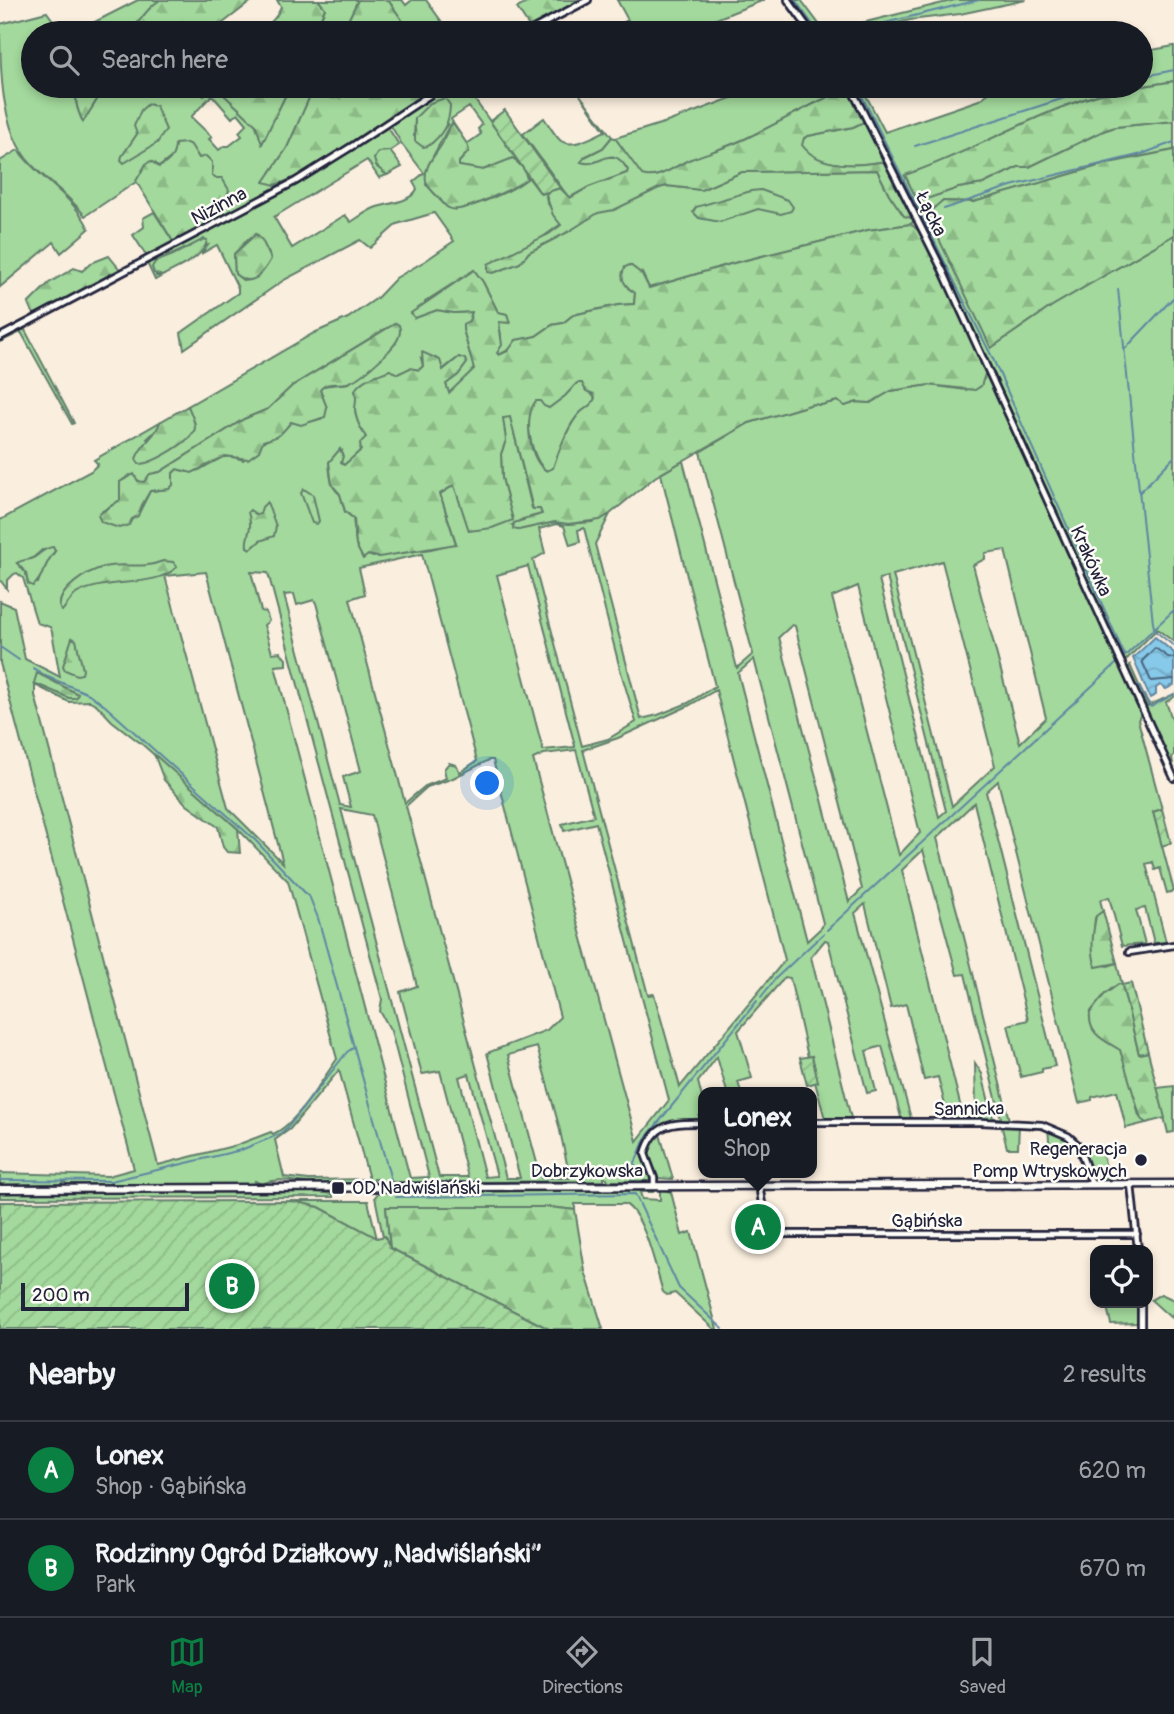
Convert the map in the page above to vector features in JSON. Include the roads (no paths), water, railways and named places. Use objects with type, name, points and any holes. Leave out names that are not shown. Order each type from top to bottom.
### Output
[{"type":"main road","name":"Dobrzykowska","points":[[0,1189],[1174,1184]]},
{"type":"street","points":[[549,21],[588,0]]},
{"type":"street","points":[[788,0],[803,21]]},
{"type":"street","name":"Nizinna","points":[[0,337],[296,181],[425,98]]},
{"type":"street","name":"Łącka","points":[[856,98],[983,356]]},
{"type":"street","name":"Krakówka","points":[[983,356],[1174,778]]},
{"type":"street","points":[[1129,952],[1174,945]]},
{"type":"street","name":"Sannicka","points":[[817,1122],[981,1122],[1042,1125],[1063,1134],[1078,1145],[1092,1184]]},
{"type":"street","points":[[653,1186],[645,1154],[655,1134],[662,1127],[671,1124],[698,1123]]},
{"type":"street","points":[[1131,1184],[1138,1245]]},
{"type":"street","name":"Gąbińska","points":[[759,1185],[767,1234],[1137,1234]]},
{"type":"street","points":[[1141,1308],[1141,1329]]},
{"type":"water","points":[[1155,637],[1174,653],[1174,685],[1166,689],[1160,685],[1156,688],[1156,695],[1150,698],[1133,658]]},
{"type":"waterway","points":[[795,0],[810,21]]},
{"type":"waterway","points":[[893,21],[979,0]]},
{"type":"waterway","points":[[1153,74],[1174,70]]},
{"type":"waterway","points":[[863,98],[993,359],[1125,656]]},
{"type":"waterway","points":[[915,146],[1065,98]]},
{"type":"waterway","points":[[944,209],[1011,186],[1142,154],[1174,142]]},
{"type":"waterway","points":[[1118,289],[1153,623],[1155,631],[1174,646]]},
{"type":"waterway","points":[[1124,350],[1174,297]]},
{"type":"waterway","points":[[1139,493],[1174,457]]},
{"type":"waterway","points":[[1125,656],[1174,610]]},
{"type":"waterway","points":[[0,647],[19,660]]},
{"type":"waterway","points":[[827,930],[1117,663]]},
{"type":"waterway","points":[[33,668],[89,694],[105,706],[255,840],[310,898],[318,918],[391,1180]]},
{"type":"waterway","points":[[1138,685],[1151,707],[1174,694]]},
{"type":"waterway","points":[[761,997],[776,978],[823,934]]},
{"type":"waterway","points":[[634,1181],[635,1163],[645,1139],[757,1001]]},
{"type":"waterway","points":[[0,1180],[111,1181],[241,1150],[280,1134],[289,1126],[347,1052],[353,1048]]},
{"type":"waterway","points":[[396,1197],[635,1194],[679,1288],[723,1329]]},
{"type":"place","name":"Regeneracja Pomp Wtryskowych","points":[[1141,1160]]},
{"type":"place","name":"OD Nadwiślański","points":[[338,1188]]},
{"type":"place","name":"Lonex","points":[[758,1227]]},
{"type":"place","name":"Rodzinny Ogród Działkowy „Nadwiślański”","points":[[232,1286]]}]
